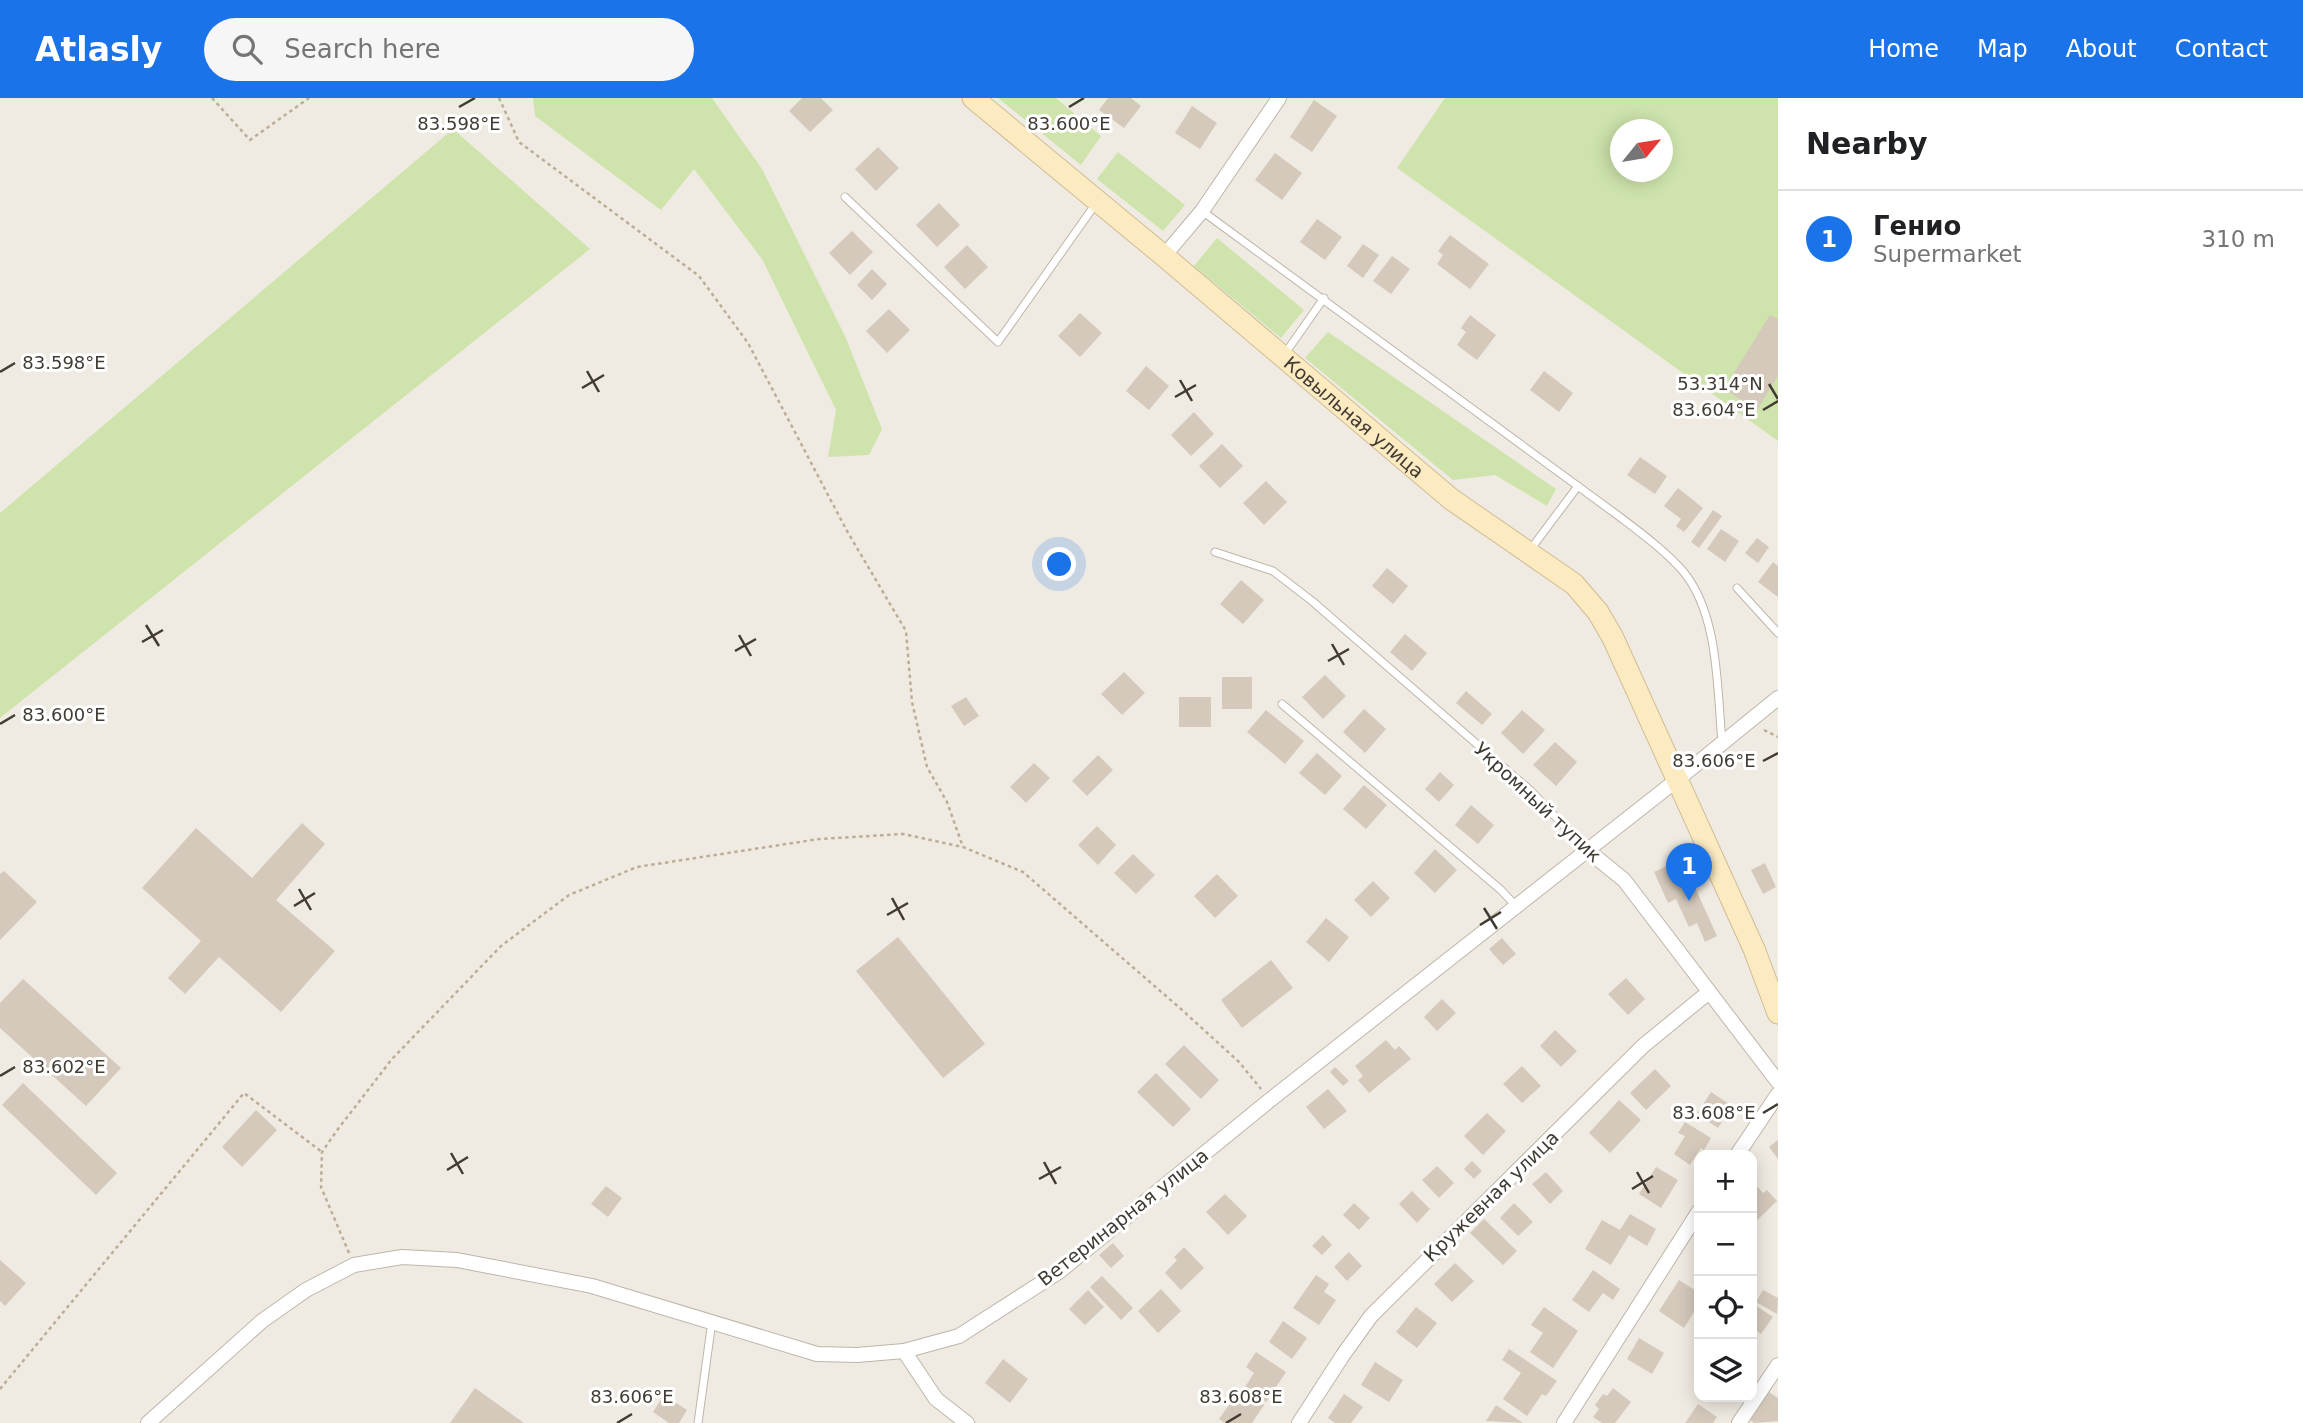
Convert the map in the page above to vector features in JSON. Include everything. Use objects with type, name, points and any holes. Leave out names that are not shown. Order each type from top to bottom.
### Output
[{"type":"street","name":"Ковыльная улица","points":[[973,98],[1283,355],[1451,499],[1574,584],[1598,612],[1613,638],[1754,949],[1778,1013]]},
{"type":"street","points":[[1164,256],[1202,211],[1279,98]]},
{"type":"street","name":"Ветеринарная улица","points":[[148,1423],[262,1321],[306,1290],[354,1265],[402,1257],[457,1260],[592,1286],[817,1354],[904,1352],[959,1336],[1060,1271],[1270,1100],[1778,698]]},
{"type":"street","name":"Укромный тупик","points":[[1587,850],[1625,880],[1778,1082]]},
{"type":"street","name":"Кружевная улица","points":[[1299,1423],[1343,1354],[1380,1306],[1643,1046],[1709,992]]},
{"type":"street","points":[[1740,1150],[1778,1094]]},
{"type":"street","points":[[1564,1423],[1698,1213]]},
{"type":"street","points":[[904,1352],[936,1399],[967,1423]]},
{"type":"street","points":[[1739,1423],[1778,1365]]},
{"type":"lane","points":[[845,197],[998,342],[1098,202]]},
{"type":"lane","points":[[1202,211],[1648,538],[1682,570],[1693,585],[1706,612],[1711,631],[1722,744]]},
{"type":"lane","points":[[1283,355],[1324,298]]},
{"type":"lane","points":[[1529,551],[1578,486]]},
{"type":"lane","name":"Укромный тупик","points":[[1214,552],[1273,570],[1312,601],[1531,791],[1587,850]]},
{"type":"lane","points":[[1737,588],[1778,633]]},
{"type":"lane","points":[[1282,704],[1516,905]]},
{"type":"lane","points":[[698,1423],[712,1321]]},
{"type":"path","points":[[212,98],[250,140],[309,98]]},
{"type":"path","points":[[499,98],[519,142],[699,276],[748,344],[847,531],[906,631],[912,702],[927,767],[947,802],[962,847]]},
{"type":"path","points":[[354,1265],[321,1187],[322,1152],[392,1059],[501,946],[569,895],[637,867],[819,839],[903,834],[962,847],[1023,872],[1181,1009],[1238,1062],[1270,1100]]},
{"type":"path","points":[[0,1389],[244,1093],[322,1152]]},
{"type":"green space","points":[[533,98],[712,98],[762,169],[845,336],[882,429],[869,455],[828,457],[836,410],[762,259],[694,169],[661,210],[535,116]]},
{"type":"green space","points":[[998,98],[1056,98],[1101,136],[1081,165]]},
{"type":"green space","points":[[1445,98],[1778,98],[1778,441],[1397,168]]},
{"type":"green space","points":[[453,129],[590,249],[0,718],[0,513]]},
{"type":"green space","points":[[1118,152],[1185,205],[1163,231],[1097,179]]},
{"type":"green space","points":[[1217,238],[1304,310],[1281,338],[1194,266]]},
{"type":"green space","points":[[1328,332],[1556,489],[1547,506],[1495,475],[1453,480],[1305,358]]},
{"type":"building","points":[[802,98],[821,98],[833,110],[810,132],[789,111]]},
{"type":"building","points":[[1108,98],[1131,98],[1141,106],[1124,128],[1099,110]]},
{"type":"building","points":[[1314,100],[1337,116],[1312,152],[1290,137]]},
{"type":"building","points":[[1192,106],[1217,123],[1200,149],[1175,133]]},
{"type":"building","points":[[878,147],[899,168],[876,191],[855,169]]},
{"type":"building","points":[[1275,153],[1302,173],[1282,200],[1255,180]]},
{"type":"building","points":[[939,203],[960,225],[937,247],[916,225]]},
{"type":"building","points":[[1317,219],[1342,237],[1325,260],[1300,242]]},
{"type":"building","points":[[852,231],[873,252],[850,275],[829,253]]},
{"type":"building","points":[[1450,235],[1489,264],[1470,289],[1437,264],[1443,255],[1438,251]]},
{"type":"building","points":[[1363,244],[1379,255],[1363,278],[1347,266]]},
{"type":"building","points":[[967,245],[988,267],[965,289],[944,267]]},
{"type":"building","points":[[1392,256],[1410,269],[1391,294],[1373,281]]},
{"type":"building","points":[[872,269],[887,284],[872,300],[857,285]]},
{"type":"building","points":[[889,309],[910,330],[887,353],[866,331]]},
{"type":"building","points":[[1080,313],[1102,333],[1080,357],[1058,336]]},
{"type":"building","points":[[1470,315],[1496,335],[1477,360],[1457,345],[1466,332],[1461,328]]},
{"type":"building","points":[[1770,315],[1778,319],[1778,376],[1757,410],[1724,389]]},
{"type":"building","points":[[1146,366],[1169,386],[1149,410],[1126,391]]},
{"type":"building","points":[[1544,371],[1573,393],[1559,412],[1530,390]]},
{"type":"building","points":[[1194,412],[1214,434],[1191,456],[1171,435]]},
{"type":"building","points":[[1222,444],[1243,466],[1220,488],[1199,466]]},
{"type":"building","points":[[1640,457],[1667,476],[1655,494],[1627,475]]},
{"type":"building","points":[[1266,481],[1287,502],[1264,525],[1243,503]]},
{"type":"building","points":[[1678,488],[1703,508],[1684,532],[1676,526],[1681,519],[1664,506]]},
{"type":"building","points":[[1713,510],[1722,516],[1699,548],[1691,542]]},
{"type":"building","points":[[1721,529],[1739,541],[1725,562],[1707,549]]},
{"type":"building","points":[[1757,538],[1769,547],[1758,563],[1745,553]]},
{"type":"building","points":[[1773,562],[1778,566],[1778,597],[1758,582]]},
{"type":"building","points":[[1387,568],[1408,586],[1393,604],[1372,586]]},
{"type":"building","points":[[1241,580],[1264,600],[1243,624],[1220,604]]},
{"type":"building","points":[[1405,634],[1427,653],[1412,671],[1390,652]]},
{"type":"building","points":[[1124,672],[1145,693],[1122,715],[1101,694]]},
{"type":"building","points":[[1325,675],[1346,696],[1323,719],[1302,697]]},
{"type":"building","points":[[1222,677],[1252,677],[1252,709],[1222,709]]},
{"type":"building","points":[[1466,691],[1492,714],[1482,725],[1456,703]]},
{"type":"building","points":[[966,697],[979,716],[964,726],[951,706]]},
{"type":"building","points":[[1179,697],[1211,697],[1211,727],[1179,727]]},
{"type":"building","points":[[1364,709],[1386,729],[1365,753],[1343,732]]},
{"type":"building","points":[[1266,710],[1304,741],[1285,764],[1247,732]]},
{"type":"building","points":[[1522,710],[1545,730],[1523,754],[1501,733]]},
{"type":"building","points":[[1555,742],[1577,762],[1556,786],[1533,765]]},
{"type":"building","points":[[1317,753],[1342,776],[1325,795],[1299,773]]},
{"type":"building","points":[[1098,755],[1113,770],[1087,796],[1072,781]]},
{"type":"building","points":[[1034,763],[1050,778],[1026,803],[1010,787]]},
{"type":"building","points":[[1440,772],[1454,785],[1439,802],[1425,789]]},
{"type":"building","points":[[1364,785],[1387,805],[1366,829],[1343,809]]},
{"type":"building","points":[[1471,805],[1494,825],[1478,844],[1455,825]]},
{"type":"building","points":[[302,823],[325,844],[276,900],[335,951],[281,1012],[219,957],[185,994],[168,978],[201,941],[142,888],[196,828],[252,878]]},
{"type":"building","points":[[1097,826],[1116,845],[1098,865],[1078,845]]},
{"type":"building","points":[[1435,849],[1457,870],[1435,893],[1414,873]]},
{"type":"building","points":[[1133,854],[1155,875],[1136,894],[1114,873]]},
{"type":"building","points":[[1682,859],[1717,936],[1705,942],[1697,923],[1689,927],[1676,899],[1668,903],[1654,872]]},
{"type":"building","points":[[1765,863],[1776,887],[1763,894],[1751,870]]},
{"type":"building","points":[[4,871],[37,902],[0,940],[0,874]]},
{"type":"building","points":[[1217,874],[1238,896],[1215,918],[1194,896]]},
{"type":"building","points":[[1373,881],[1390,898],[1371,917],[1354,900]]},
{"type":"building","points":[[1326,918],[1349,937],[1329,962],[1306,942]]},
{"type":"building","points":[[898,937],[985,1044],[943,1078],[856,971]]},
{"type":"building","points":[[1502,938],[1516,954],[1503,965],[1489,949]]},
{"type":"building","points":[[1271,960],[1293,988],[1242,1028],[1221,1000]]},
{"type":"building","points":[[1626,978],[1645,999],[1628,1015],[1608,994]]},
{"type":"building","points":[[23,979],[121,1068],[86,1106],[0,1028],[0,1003]]},
{"type":"building","points":[[1442,999],[1456,1013],[1437,1031],[1424,1017]]},
{"type":"building","points":[[1555,1030],[1577,1051],[1561,1067],[1540,1046]]},
{"type":"building","points":[[1386,1040],[1395,1050],[1399,1046],[1411,1059],[1369,1093],[1358,1080],[1363,1076],[1355,1066]]},
{"type":"building","points":[[1184,1045],[1219,1080],[1201,1099],[1165,1064]]},
{"type":"building","points":[[1522,1066],[1541,1086],[1522,1103],[1503,1084]]},
{"type":"building","points":[[1335,1067],[1349,1081],[1343,1086],[1330,1072]]},
{"type":"building","points":[[1655,1069],[1671,1086],[1646,1110],[1630,1093]]},
{"type":"building","points":[[1156,1073],[1191,1109],[1173,1127],[1137,1092]]},
{"type":"building","points":[[23,1083],[117,1173],[96,1195],[2,1105]]},
{"type":"building","points":[[1328,1089],[1347,1111],[1324,1129],[1306,1107]]},
{"type":"building","points":[[1711,1092],[1732,1106],[1718,1128],[1697,1114]]},
{"type":"building","points":[[1619,1100],[1641,1120],[1610,1153],[1589,1133]]},
{"type":"building","points":[[256,1110],[277,1130],[242,1167],[222,1147]]},
{"type":"building","points":[[1487,1113],[1506,1131],[1483,1155],[1464,1136]]},
{"type":"building","points":[[1685,1122],[1711,1138],[1704,1150],[1694,1150],[1694,1159],[1690,1165],[1674,1154],[1685,1136],[1678,1133]]},
{"type":"building","points":[[1778,1140],[1778,1159],[1769,1147]]},
{"type":"building","points":[[1472,1161],[1482,1171],[1474,1179],[1464,1169]]},
{"type":"building","points":[[1437,1166],[1454,1183],[1439,1198],[1422,1180]]},
{"type":"building","points":[[1656,1167],[1678,1180],[1661,1208],[1639,1194]]},
{"type":"building","points":[[1546,1172],[1563,1191],[1550,1204],[1532,1184]]},
{"type":"building","points":[[606,1186],[622,1198],[608,1217],[591,1204]]},
{"type":"building","points":[[1757,1186],[1763,1193],[1767,1190],[1777,1201],[1757,1220]]},
{"type":"building","points":[[1412,1191],[1430,1209],[1417,1223],[1399,1204]]},
{"type":"building","points":[[1225,1194],[1247,1216],[1228,1235],[1206,1212]]},
{"type":"building","points":[[1354,1203],[1370,1218],[1359,1230],[1343,1215]]},
{"type":"building","points":[[1514,1203],[1533,1222],[1518,1236],[1500,1218]]},
{"type":"building","points":[[1630,1214],[1656,1229],[1647,1246],[1629,1235],[1611,1265],[1585,1249],[1602,1220],[1620,1230]]},
{"type":"building","points":[[1484,1219],[1517,1251],[1503,1265],[1470,1233]]},
{"type":"building","points":[[1323,1235],[1332,1245],[1322,1255],[1312,1246]]},
{"type":"building","points":[[1113,1243],[1124,1256],[1111,1268],[1099,1255]]},
{"type":"building","points":[[1184,1247],[1204,1268],[1181,1290],[1165,1273],[1177,1260],[1174,1257]]},
{"type":"building","points":[[1349,1252],[1362,1266],[1347,1281],[1334,1267]]},
{"type":"building","points":[[0,1260],[26,1283],[5,1306],[0,1301]]},
{"type":"building","points":[[1455,1263],[1474,1281],[1452,1302],[1434,1284]]},
{"type":"building","points":[[1593,1270],[1620,1289],[1613,1300],[1603,1293],[1589,1312],[1572,1300]]},
{"type":"building","points":[[1316,1275],[1329,1284],[1324,1292],[1336,1300],[1319,1325],[1293,1308]]},
{"type":"building","points":[[1102,1276],[1133,1308],[1121,1320],[1090,1287]]},
{"type":"building","points":[[1679,1280],[1694,1290],[1694,1312],[1684,1328],[1659,1311]]},
{"type":"building","points":[[1161,1289],[1181,1311],[1158,1333],[1138,1311]]},
{"type":"building","points":[[1088,1290],[1104,1307],[1085,1325],[1069,1309]]},
{"type":"building","points":[[1763,1290],[1778,1298],[1777,1314],[1757,1303]]},
{"type":"building","points":[[1757,1306],[1773,1317],[1761,1334],[1757,1331]]},
{"type":"building","points":[[1416,1307],[1437,1323],[1417,1348],[1396,1332]]},
{"type":"building","points":[[1544,1307],[1578,1331],[1553,1368],[1530,1352],[1543,1333],[1531,1325]]},
{"type":"building","points":[[1283,1321],[1307,1338],[1292,1359],[1269,1342]]},
{"type":"building","points":[[1639,1338],[1664,1353],[1652,1374],[1627,1359]]},
{"type":"building","points":[[1509,1349],[1557,1381],[1546,1396],[1542,1394],[1527,1416],[1503,1399],[1521,1373],[1502,1360]]},
{"type":"building","points":[[1256,1352],[1286,1372],[1266,1402],[1245,1387],[1254,1373],[1246,1367]]},
{"type":"building","points":[[1003,1359],[1028,1379],[1010,1403],[985,1383]]},
{"type":"building","points":[[1375,1362],[1403,1380],[1389,1402],[1361,1385]]},
{"type":"building","points":[[475,1388],[524,1423],[450,1423]]},
{"type":"building","points":[[1613,1388],[1631,1402],[1615,1423],[1602,1423],[1593,1417],[1599,1409],[1595,1405],[1603,1394],[1607,1396]]},
{"type":"building","points":[[1240,1389],[1264,1405],[1252,1423],[1225,1423],[1219,1419]]},
{"type":"building","points":[[1769,1392],[1778,1398],[1778,1421],[1754,1423],[1750,1420]]},
{"type":"building","points":[[1344,1394],[1363,1407],[1351,1423],[1335,1423],[1328,1418]]},
{"type":"building","points":[[664,1395],[687,1410],[679,1423],[669,1423],[653,1412]]},
{"type":"building","points":[[1698,1404],[1717,1417],[1713,1423],[1685,1423]]},
{"type":"building","points":[[1496,1405],[1523,1423],[1486,1421]]},
{"type":"place","name":"Генио","points":[[1689,901]]}]
